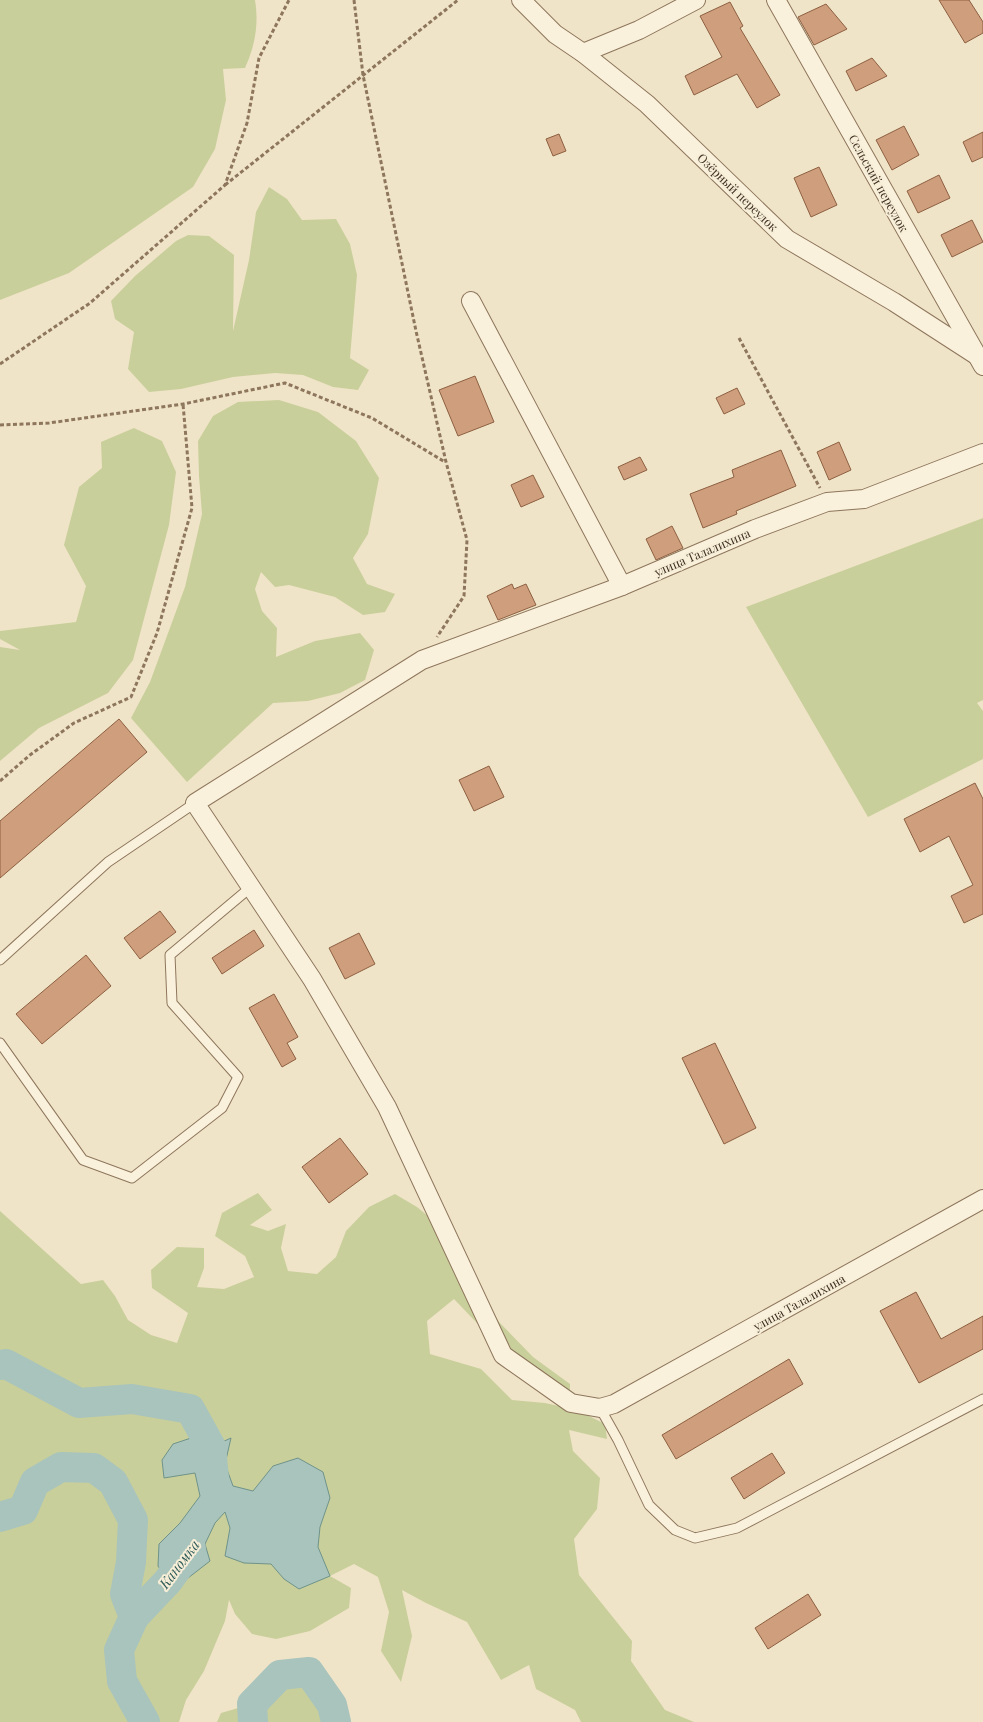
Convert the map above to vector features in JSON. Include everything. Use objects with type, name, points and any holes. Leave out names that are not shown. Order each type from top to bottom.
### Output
[{"type":"street","name":"Озёрный переулок","points":[[521,0],[555,34],[583,53],[647,104],[787,240],[894,302],[980,360]]},
{"type":"street","points":[[583,53],[639,30],[696,0]]},
{"type":"street","name":"Сельский переулок","points":[[776,0],[980,360]]},
{"type":"street","points":[[471,301],[622,586]]},
{"type":"street","name":"улица Талалихина","points":[[195,804],[422,660],[622,586],[755,529],[828,502],[864,499],[983,453]]},
{"type":"street","points":[[195,804],[312,979],[387,1107],[503,1355],[571,1403],[607,1406]]},
{"type":"street","name":"улица Талалихина","points":[[607,1406],[983,1199]]},
{"type":"lane","points":[[0,960],[108,862],[195,804]]},
{"type":"lane","points":[[0,1043],[83,1160],[132,1178],[222,1108],[238,1077],[172,1004],[170,956],[250,887]]},
{"type":"lane","points":[[607,1406],[618,1440],[649,1506],[675,1530],[695,1538],[737,1528],[983,1399]]},
{"type":"path","points":[[225,185],[246,123],[259,58],[289,0]]},
{"type":"path","points":[[354,0],[363,75],[418,341],[446,462],[467,540],[464,596],[422,660]]},
{"type":"path","points":[[0,364],[90,303],[225,185],[458,0]]},
{"type":"path","points":[[739,338],[828,502]]},
{"type":"path","points":[[0,425],[49,423],[183,404],[285,384],[372,418],[446,462]]},
{"type":"path","points":[[0,781],[30,755],[74,723],[131,697],[157,633],[192,508],[183,404]]},
{"type":"green space","points":[[0,0],[255,0],[257,18],[254,43],[245,68],[223,69],[226,100],[215,149],[193,187],[69,273],[0,300]]},
{"type":"green space","points":[[269,187],[287,199],[302,220],[336,219],[350,244],[357,275],[350,358],[369,370],[358,390],[333,387],[303,375],[275,373],[233,377],[181,389],[149,392],[128,369],[134,332],[115,319],[111,301],[135,276],[176,241],[188,235],[209,236],[234,255],[233,331],[249,260],[256,212]]},
{"type":"green space","points":[[279,400],[318,412],[356,441],[379,478],[368,534],[353,558],[367,584],[395,594],[385,612],[363,615],[335,597],[289,585],[275,587],[261,572],[255,589],[262,611],[277,628],[276,657],[315,641],[360,633],[374,650],[365,680],[340,693],[308,701],[273,703],[187,782],[131,718],[150,682],[185,587],[202,514],[198,441],[213,416],[238,402]]},
{"type":"green space","points":[[134,428],[162,441],[176,472],[169,525],[133,660],[108,693],[39,728],[0,761],[0,647],[20,650],[0,639],[0,631],[76,622],[86,586],[64,545],[79,487],[102,468],[101,442]]},
{"type":"green space","points":[[983,518],[983,700],[977,703],[983,711],[983,759],[868,817],[746,607]]},
{"type":"green space","points":[[258,1193],[272,1210],[250,1225],[268,1231],[286,1224],[281,1248],[288,1271],[317,1274],[336,1257],[346,1231],[369,1207],[395,1194],[417,1207],[440,1226],[499,1322],[533,1357],[570,1384],[570,1395],[536,1385],[454,1299],[427,1321],[430,1354],[481,1369],[512,1400],[545,1403],[577,1410],[605,1424],[607,1439],[569,1430],[573,1451],[600,1478],[597,1509],[574,1539],[579,1575],[632,1641],[631,1661],[665,1710],[694,1722],[581,1722],[575,1710],[536,1689],[529,1665],[501,1680],[467,1622],[402,1590],[412,1636],[401,1682],[381,1651],[389,1612],[378,1577],[354,1564],[330,1576],[351,1588],[349,1608],[310,1631],[276,1639],[252,1634],[235,1614],[229,1600],[225,1621],[204,1671],[186,1700],[179,1722],[0,1722],[0,1211],[81,1284],[103,1280],[115,1296],[128,1320],[151,1335],[177,1343],[188,1313],[152,1288],[151,1270],[177,1247],[204,1248],[204,1268],[197,1287],[224,1289],[254,1277],[245,1256],[215,1236],[222,1213]]},
{"type":"green space","points":[[309,1672],[332,1705],[336,1722],[217,1722],[221,1713],[252,1704],[280,1675]]},
{"type":"water","points":[[191,1438],[211,1447],[231,1438],[225,1464],[233,1486],[253,1491],[273,1466],[298,1458],[323,1472],[330,1498],[320,1527],[318,1547],[330,1576],[299,1589],[284,1579],[271,1564],[244,1563],[225,1556],[230,1528],[225,1512],[215,1523],[205,1544],[210,1561],[179,1585],[168,1581],[158,1566],[159,1544],[180,1523],[200,1496],[195,1473],[164,1478],[162,1460],[173,1444]]},
{"type":"building","points":[[939,0],[969,0],[983,22],[983,33],[965,43]]},
{"type":"building","points":[[730,2],[743,26],[740,28],[780,95],[757,108],[737,74],[694,95],[685,76],[722,57],[700,16]]},
{"type":"building","points":[[826,4],[847,29],[814,45],[798,17]]},
{"type":"building","points":[[872,58],[887,76],[856,91],[846,71]]},
{"type":"building","points":[[904,126],[919,155],[892,170],[876,140]]},
{"type":"building","points":[[983,132],[983,157],[972,162],[963,142]]},
{"type":"building","points":[[559,134],[566,151],[553,156],[546,139]]},
{"type":"building","points":[[819,167],[837,205],[811,217],[794,178]]},
{"type":"building","points":[[939,175],[950,198],[918,213],[907,191]]},
{"type":"building","points":[[972,220],[983,242],[952,257],[941,235]]},
{"type":"building","points":[[475,376],[494,422],[458,436],[439,390]]},
{"type":"building","points":[[737,388],[745,404],[724,414],[716,398]]},
{"type":"building","points":[[839,442],[851,470],[829,480],[817,452]]},
{"type":"building","points":[[781,450],[796,486],[736,511],[737,514],[703,528],[690,494],[734,477],[732,470]]},
{"type":"building","points":[[640,457],[647,470],[624,480],[618,467]]},
{"type":"building","points":[[533,475],[544,497],[521,507],[511,485]]},
{"type":"building","points":[[672,526],[683,548],[656,560],[646,539]]},
{"type":"building","points":[[512,584],[514,589],[526,584],[536,605],[498,620],[487,596]]},
{"type":"building","points":[[119,719],[147,752],[0,878],[0,821]]},
{"type":"building","points":[[489,766],[504,797],[474,811],[459,780]]},
{"type":"building","points":[[975,783],[983,799],[983,914],[964,923],[951,896],[973,885],[949,836],[920,852],[904,819]]},
{"type":"building","points":[[160,911],[176,932],[140,959],[124,938]]},
{"type":"building","points":[[254,930],[264,946],[222,974],[212,958]]},
{"type":"building","points":[[359,933],[375,964],[345,979],[329,948]]},
{"type":"building","points":[[86,955],[111,986],[42,1044],[16,1014]]},
{"type":"building","points":[[274,994],[298,1037],[287,1043],[296,1059],[282,1067],[249,1008]]},
{"type":"building","points":[[715,1043],[756,1128],[724,1144],[682,1058]]},
{"type":"building","points":[[340,1138],[368,1174],[329,1203],[302,1167]]},
{"type":"building","points":[[916,1292],[941,1339],[983,1316],[983,1349],[919,1383],[880,1311]]},
{"type":"building","points":[[789,1359],[803,1384],[676,1459],[662,1435]]},
{"type":"building","points":[[772,1453],[785,1473],[744,1499],[731,1478]]},
{"type":"building","points":[[808,1594],[821,1615],[768,1649],[755,1628]]},
{"type":"waterway","name":"Каномка","points":[[0,1365],[6,1364],[79,1403],[132,1399],[190,1409],[211,1447],[215,1488]]},
{"type":"waterway","name":"Каномка","points":[[0,1517],[23,1510],[35,1482],[61,1467],[94,1468],[113,1482],[133,1520],[131,1562],[125,1594],[134,1617],[119,1650],[122,1681],[145,1722]]},
{"type":"waterway","name":"Каномка","points":[[134,1617],[168,1581],[191,1549]]},
{"type":"waterway","name":"Каномка","points":[[253,1722],[252,1704],[280,1675],[309,1672],[332,1705],[336,1722]]}]
